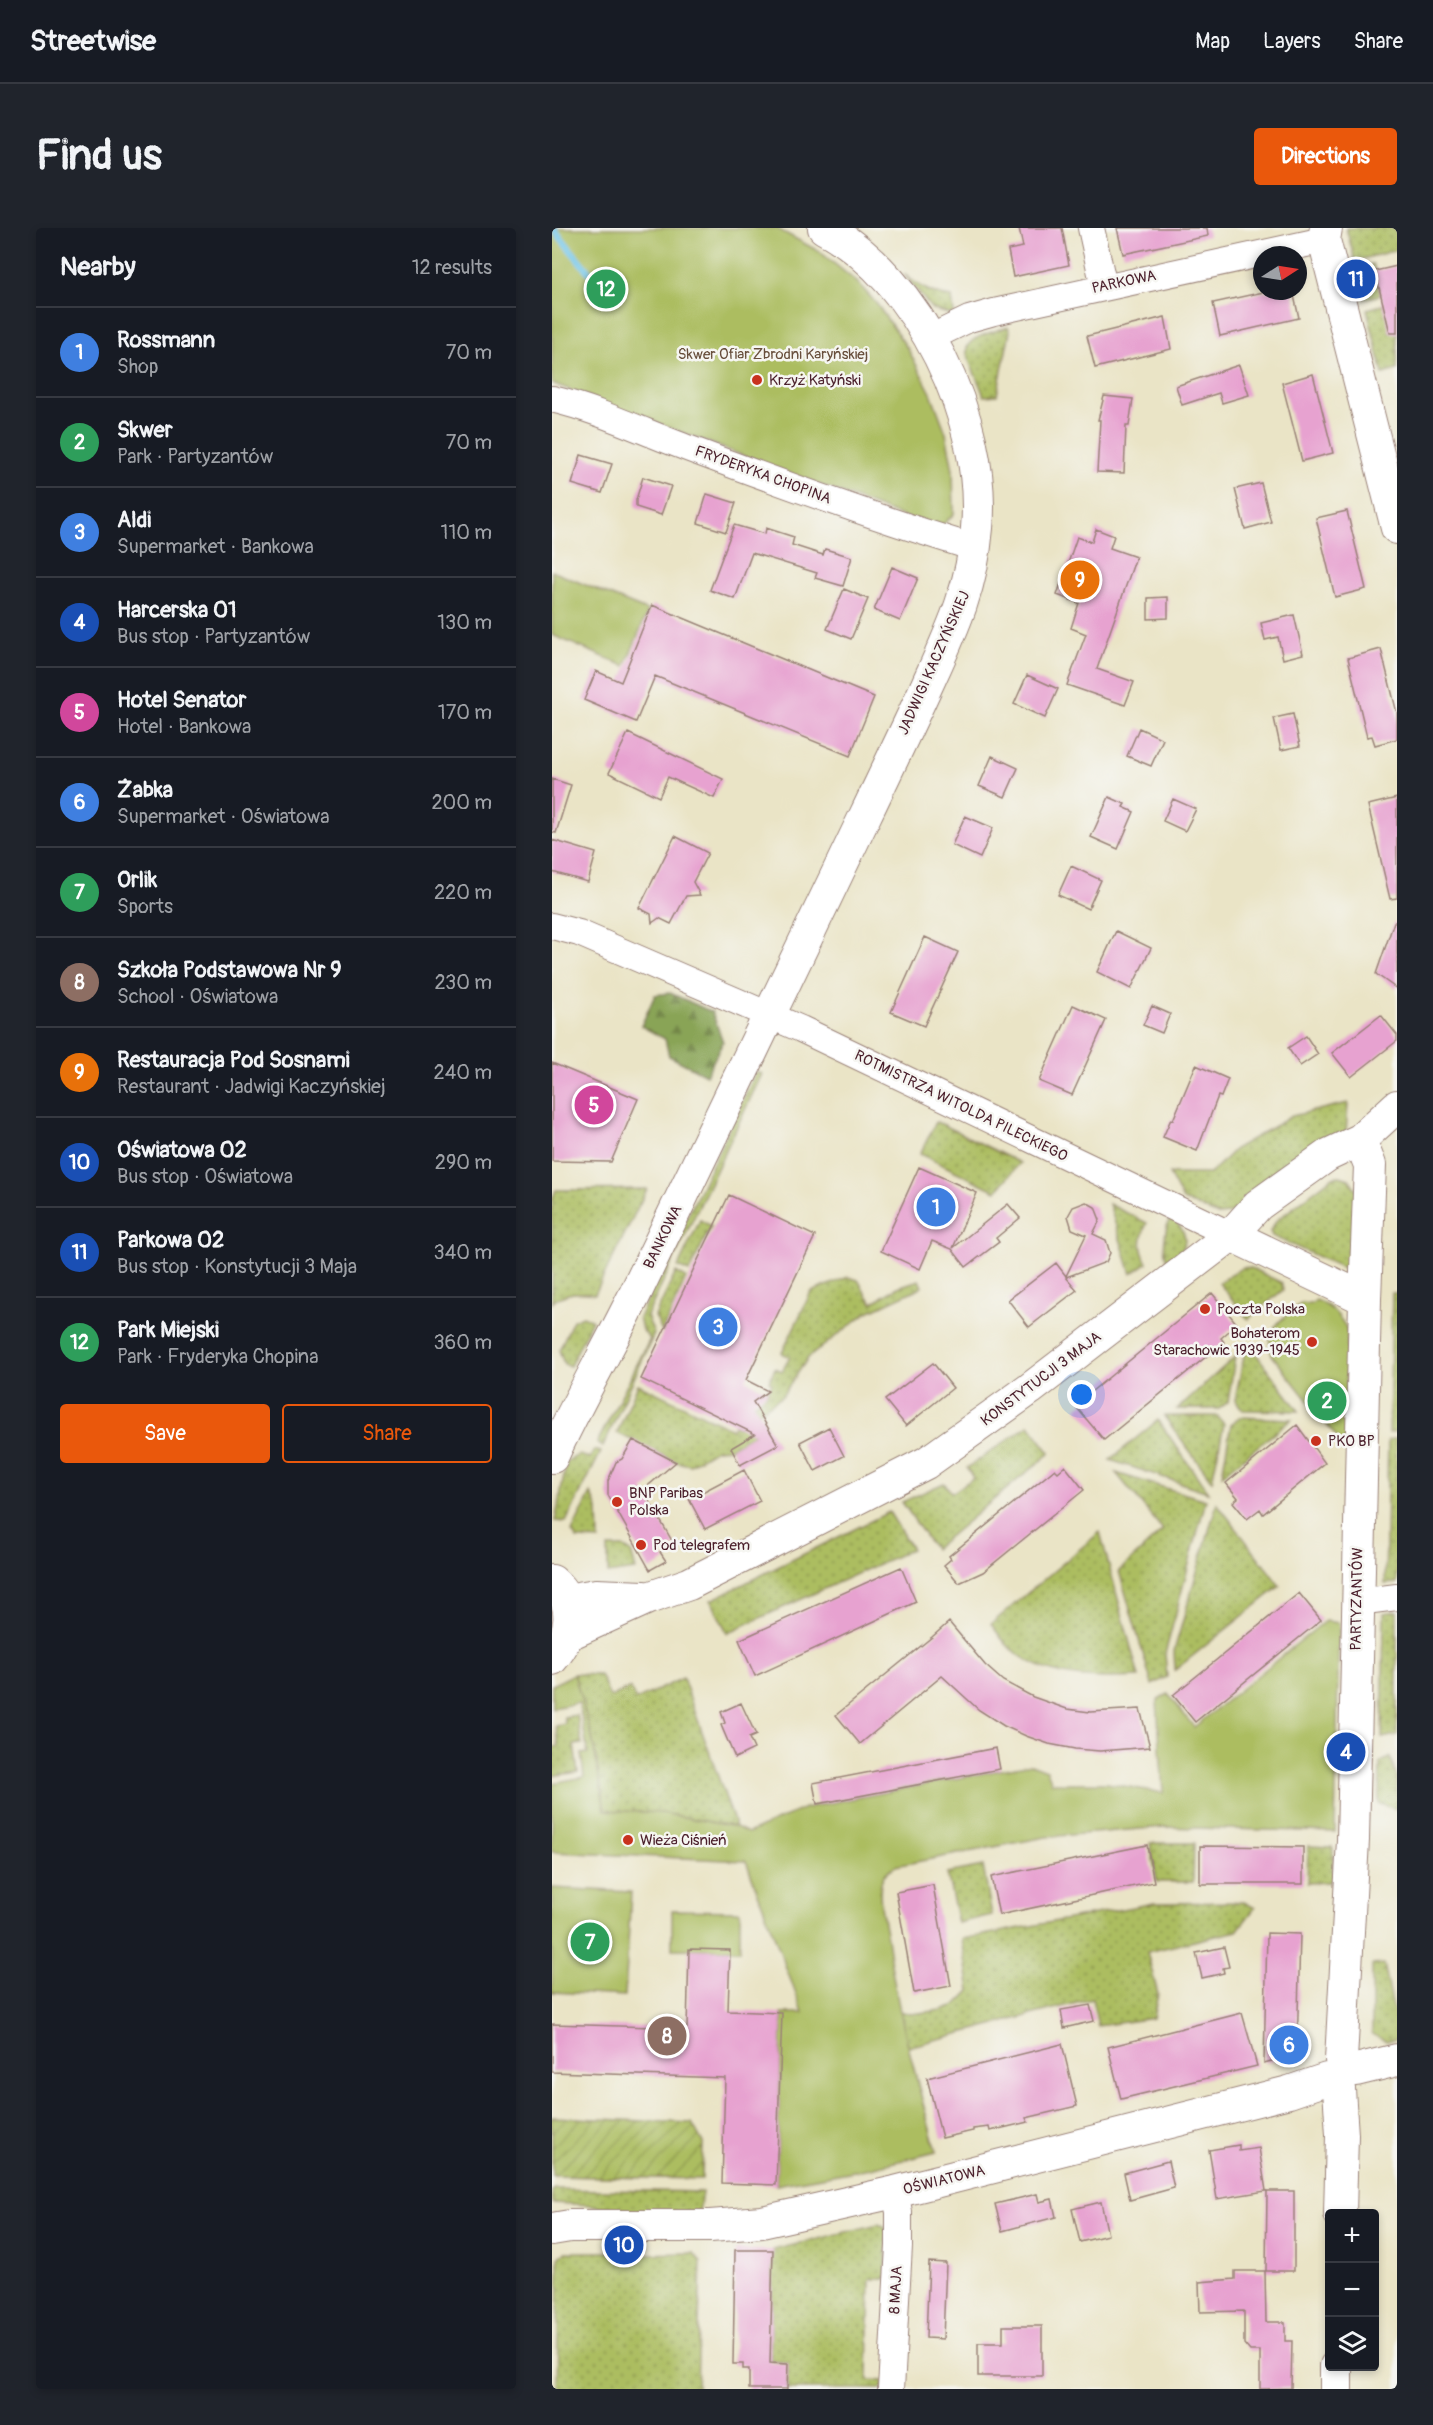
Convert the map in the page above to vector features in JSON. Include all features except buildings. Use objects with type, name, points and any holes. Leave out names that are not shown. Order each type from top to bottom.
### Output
[{"type":"street","name":"JADWIGI KACZYŃSKIEJ","points":[[770,1016],[954,626],[968,589],[975,548],[978,500],[971,442],[963,410],[954,387],[918,320],[887,279],[870,262],[824,228]]},
{"type":"street","points":[[1091,228],[1104,286]]},
{"type":"street","name":"PARKOWA","points":[[928,339],[969,319],[1323,232]]},
{"type":"street","points":[[1323,232],[1388,457],[1397,528]]},
{"type":"street","name":"FRYDERYKA CHOPINA","points":[[552,399],[574,404],[693,450],[975,548]]},
{"type":"street","name":"ROTMISTRZA WITOLDA PILECKIEGO","points":[[552,926],[579,933],[770,1016],[1365,1299]]},
{"type":"street","name":"BANKOWA","points":[[552,1457],[628,1309],[770,1016]]},
{"type":"street","name":"KONSTYTUCJI 3 MAJA","points":[[560,1646],[648,1598],[678,1588],[717,1570],[926,1463],[1030,1389],[1231,1235],[1258,1205],[1328,1155],[1360,1140],[1397,1106]]},
{"type":"street","name":"PARTYZANTÓW","points":[[1340,2209],[1341,2074],[1353,1840],[1357,1602],[1370,1165],[1360,1140]]},
{"type":"street","points":[[559,1590],[570,1616],[560,1646]]},
{"type":"street","name":"KONSTYTUCJI 3 MAJA","points":[[559,1590],[648,1598]]},
{"type":"street","points":[[1357,1602],[1397,1597]]},
{"type":"street","name":"OŚWIATOWA","points":[[552,2229],[570,2226],[710,2226],[762,2222],[895,2192],[1289,2092],[1341,2074],[1397,2060]]},
{"type":"street","name":"8 MAJA","points":[[891,2389],[899,2246],[899,2212],[895,2192]]},
{"type":"street","points":[[1336,2371],[1336,2389]]},
{"type":"green space","name":"Skwer Ofiar Zbrodni Karyńskiej","points":[[552,228],[776,228],[820,252],[858,283],[876,303],[908,349],[931,393],[946,433],[953,470],[954,514],[939,528],[912,520],[552,383]]},
{"type":"green space","points":[[1346,228],[1397,228],[1397,250],[1355,261]]},
{"type":"green space","points":[[1373,264],[1381,295],[1364,299],[1356,268]]},
{"type":"green space","points":[[904,274],[926,289],[952,297],[954,313],[952,315],[932,309]]},
{"type":"green space","points":[[1397,301],[1397,370],[1383,374],[1367,309]]},
{"type":"green space","points":[[1008,327],[1010,331],[997,395],[984,396],[968,358],[969,344],[976,338]]},
{"type":"green space","points":[[552,571],[648,611],[625,666],[552,635]]},
{"type":"green space","points":[[670,993],[712,1012],[723,1042],[706,1075],[669,1056],[665,1039],[641,1026],[655,995]]},
{"type":"green space","points":[[756,1072],[762,1074],[647,1316],[654,1334],[603,1447],[597,1443],[650,1339],[642,1330],[639,1318]]},
{"type":"green space","points":[[1348,1103],[1346,1133],[1240,1209],[1228,1214],[1218,1215],[1183,1200],[1169,1174],[1210,1174],[1236,1148],[1292,1116]]},
{"type":"green space","points":[[936,1122],[1020,1163],[996,1191],[920,1154]]},
{"type":"green space","points":[[1340,1176],[1349,1179],[1357,1191],[1352,1264],[1343,1268],[1272,1236],[1270,1231],[1277,1220],[1333,1177]]},
{"type":"green space","points":[[647,1189],[595,1294],[567,1294],[552,1303],[552,1200],[556,1190]]},
{"type":"green space","points":[[1109,1204],[1147,1223],[1141,1243],[1147,1263],[1131,1274]]},
{"type":"green space","points":[[1171,1217],[1182,1230],[1185,1242],[1180,1254],[1170,1266],[1165,1255],[1164,1242]]},
{"type":"green space","points":[[700,1220],[711,1226],[689,1272],[678,1267]]},
{"type":"green space","points":[[1243,1267],[1251,1268],[1282,1283],[1283,1290],[1248,1319],[1219,1283]]},
{"type":"green space","points":[[676,1272],[686,1278],[662,1332],[655,1316]]},
{"type":"green space","points":[[848,1277],[858,1280],[872,1303],[898,1287],[919,1280],[922,1287],[866,1313],[808,1358],[782,1396],[758,1413],[767,1427],[731,1448],[716,1449],[690,1465],[676,1462],[617,1433],[638,1384],[732,1429],[734,1425],[738,1427],[746,1410],[766,1395],[772,1383],[769,1381],[775,1368],[782,1371],[790,1357],[782,1353],[811,1292]]},
{"type":"green space","points":[[1392,1293],[1397,1293],[1397,1431],[1389,1433]]},
{"type":"green space","points":[[1316,1300],[1334,1312],[1347,1329],[1345,1448],[1272,1355],[1270,1346],[1273,1331],[1282,1318],[1302,1303],[1311,1304]]},
{"type":"green space","points":[[583,1316],[592,1320],[570,1366],[564,1364],[559,1350],[573,1320]]},
{"type":"green space","points":[[1250,1346],[1299,1411],[1243,1410],[1235,1400],[1245,1351]]},
{"type":"green space","points":[[1235,1357],[1228,1402],[1219,1409],[1177,1409]]},
{"type":"green space","points":[[1164,1416],[1217,1416],[1224,1424],[1212,1481]]},
{"type":"green space","points":[[1240,1417],[1292,1419],[1222,1475],[1231,1424]]},
{"type":"green space","points":[[1158,1420],[1208,1492],[1110,1460]]},
{"type":"green space","points":[[1029,1425],[1050,1453],[934,1549],[902,1502],[944,1483],[952,1493],[973,1478],[967,1468]]},
{"type":"green space","points":[[1397,1438],[1397,1583],[1385,1584],[1388,1440]]},
{"type":"green space","points":[[594,1450],[601,1452],[566,1522],[555,1521],[567,1461],[579,1455],[590,1458]]},
{"type":"green space","points":[[1116,1473],[1206,1500],[1165,1654],[1167,1677],[1152,1685],[1119,1571],[1163,1530]]},
{"type":"green space","points":[[591,1493],[598,1509],[599,1540],[577,1539],[572,1532]]},
{"type":"green space","points":[[1217,1503],[1280,1586],[1175,1670],[1174,1651]]},
{"type":"green space","points":[[889,1512],[912,1549],[727,1633],[711,1600]]},
{"type":"green space","points":[[1100,1532],[1139,1677],[1087,1677],[1053,1672],[1022,1657],[1006,1644],[991,1624]]},
{"type":"green space","points":[[608,1547],[623,1547],[631,1552],[636,1570],[608,1574]]},
{"type":"green space","points":[[1397,1611],[1397,1735],[1382,1738],[1384,1613]]},
{"type":"green space","points":[[1325,1621],[1339,1623],[1335,1832],[1164,1827],[1046,1837],[895,1866],[884,1875],[880,1890],[881,1903],[896,1992],[936,2152],[871,2168],[776,2185],[782,2013],[803,2013],[746,1861],[552,1852],[552,1783],[584,1777],[581,1754],[588,1753],[579,1703],[552,1708],[552,1685],[574,1674],[592,1737],[605,1810],[662,1813],[736,1827],[748,1833],[805,1808],[1031,1764],[1047,1770],[1052,1783],[1107,1783],[1163,1793],[1157,1701],[1168,1694],[1194,1727]]},
{"type":"green space","points":[[574,1674],[600,1675],[610,1697],[630,1688],[636,1700],[683,1678],[736,1827],[662,1813],[605,1811],[592,1737]]},
{"type":"green space","points":[[577,1715],[582,1744],[574,1745],[578,1772],[552,1776],[552,1748],[559,1746],[556,1726],[565,1724],[564,1717]]},
{"type":"green space","points":[[1390,1757],[1397,1777],[1397,1809],[1379,1804],[1380,1763]]},
{"type":"green space","points":[[1150,1843],[1194,1843],[1193,1882],[1157,1882]]},
{"type":"green space","points":[[1308,1846],[1333,1847],[1333,1882],[1307,1883]]},
{"type":"green space","points":[[983,1866],[992,1915],[958,1923],[947,1873]]},
{"type":"green space","points":[[552,1888],[631,1892],[625,1996],[552,1992]]},
{"type":"green space","points":[[1244,1902],[1255,1908],[1237,1931],[1147,1952],[1158,1994],[1153,2018],[1098,2026],[1092,1999],[908,2047],[936,2152],[911,2158],[899,2011],[911,2014],[941,2010],[956,2005],[970,1991],[962,1939],[1154,1903]]},
{"type":"green space","points":[[672,1910],[740,1911],[740,1950],[672,1949]]},
{"type":"green space","points":[[1384,1964],[1397,2025],[1397,2039],[1386,2041],[1372,2034],[1372,1965]]},
{"type":"green space","points":[[552,2117],[692,2123],[703,2143],[702,2179],[552,2176]]},
{"type":"green space","points":[[554,2189],[702,2192],[699,2212],[660,2215],[591,2205],[553,2203]]},
{"type":"green space","points":[[878,2224],[884,2226],[887,2231],[886,2279],[870,2279],[868,2380],[883,2381],[883,2389],[787,2389],[788,2362],[770,2361],[773,2250]]},
{"type":"green space","points":[[565,2252],[626,2252],[627,2259],[641,2258],[639,2254],[694,2253],[701,2262],[697,2389],[557,2389],[559,2258]]},
{"type":"waterway","points":[[553,228],[596,281],[609,284]]},
{"type":"place","name":"Parkowa 02","points":[[1356,279]]},
{"type":"place","name":"Park Miejski","points":[[606,289]]},
{"type":"place","name":"Krzyż Katyński","points":[[757,380]]},
{"type":"place","name":"Restauracja Pod Sosnami","points":[[1080,580]]},
{"type":"place","name":"Hotel Senator","points":[[594,1105]]},
{"type":"place","name":"Rossmann","points":[[936,1207]]},
{"type":"place","name":"Poczta Polska","points":[[1205,1309]]},
{"type":"place","name":"Aldi","points":[[718,1327]]},
{"type":"place","name":"Bohaterom Starachowic 1939-1945","points":[[1312,1342]]},
{"type":"place","name":"Skwer","points":[[1327,1401]]},
{"type":"place","name":"PKO BP","points":[[1316,1441]]},
{"type":"place","name":"BNP Paribas Polska","points":[[617,1502]]},
{"type":"place","name":"Pod telegrafem","points":[[641,1545]]},
{"type":"place","name":"Harcerska 01","points":[[1346,1752]]},
{"type":"place","name":"Wieża Ciśnień","points":[[628,1840]]},
{"type":"place","name":"Orlik","points":[[590,1942]]},
{"type":"place","name":"Szkoła Podstawowa Nr 9","points":[[667,2036]]},
{"type":"place","name":"Żabka","points":[[1289,2045]]},
{"type":"place","name":"Oświatowa 02","points":[[624,2245]]}]
